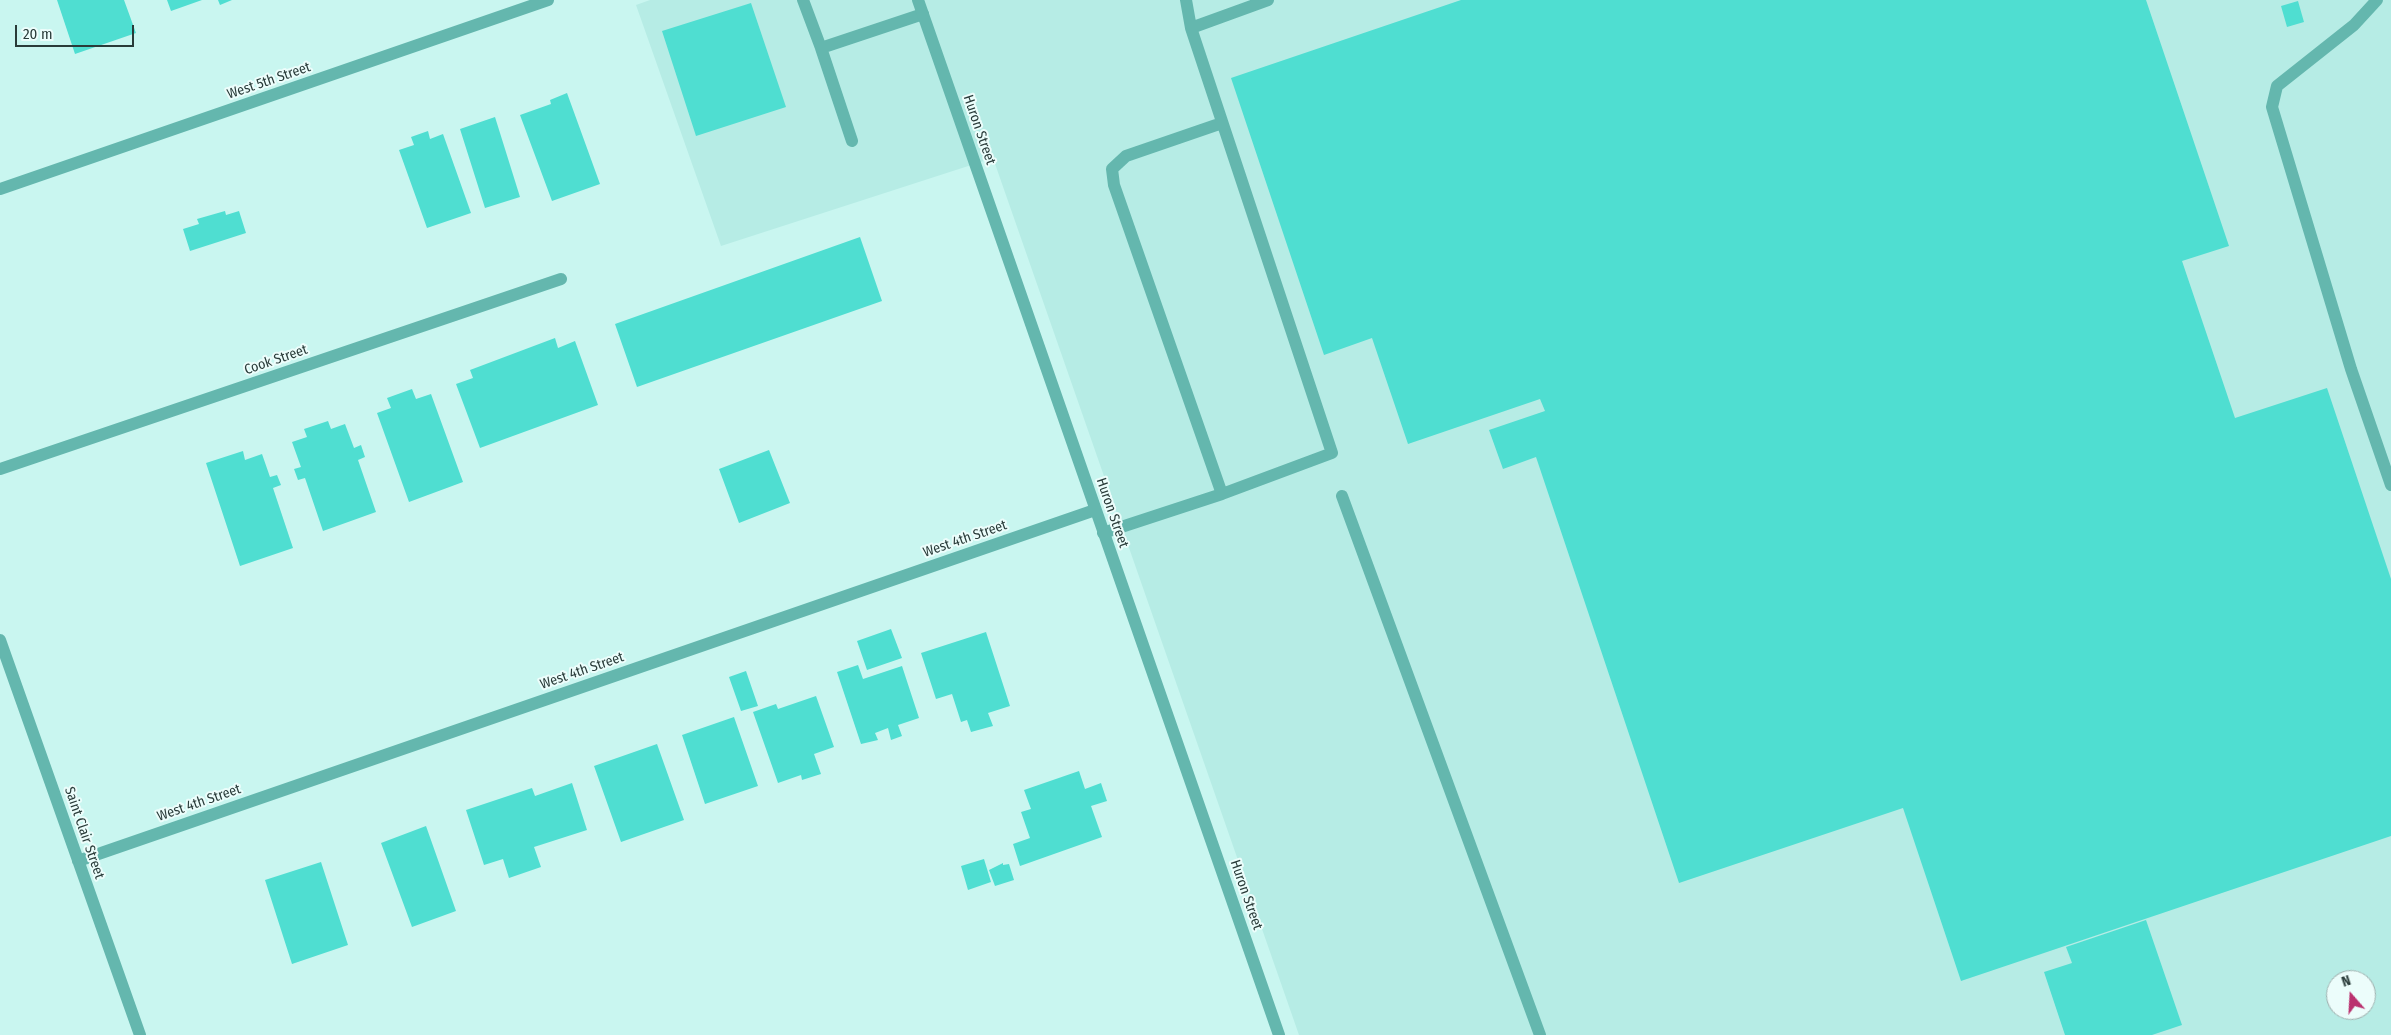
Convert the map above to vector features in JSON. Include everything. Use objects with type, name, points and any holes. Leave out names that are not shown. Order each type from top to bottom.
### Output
[{"type":"street","name":"West 5th Street","points":[[0,189],[548,0]]},
{"type":"street","points":[[803,0],[852,141]]},
{"type":"street","name":"Huron Street","points":[[918,0],[1279,1035]]},
{"type":"street","points":[[1103,533],[1222,494],[1332,452],[1190,28],[1186,0]]},
{"type":"street","points":[[1190,28],[1268,0]]},
{"type":"street","points":[[2377,0],[2354,25],[2277,86],[2272,108],[2351,369],[2391,485]]},
{"type":"street","points":[[821,48],[923,14]]},
{"type":"street","points":[[1222,122],[1126,156],[1112,169],[1114,185],[1222,494]]},
{"type":"street","name":"Cook Street","points":[[0,469],[561,279]]},
{"type":"street","points":[[1342,496],[1540,1035]]},
{"type":"street","name":"West 4th Street","points":[[78,861],[1095,510]]},
{"type":"street","name":"Saint Clair Street","points":[[0,640],[5,672],[78,861],[140,1035]]},
{"type":"shaded area","points":[[650,0],[2391,0],[2391,1035],[1299,1035],[993,158],[721,246],[636,5]]},
{"type":"building","points":[[57,0],[124,0],[136,33],[75,54]]},
{"type":"building","points":[[167,0],[202,0],[171,11]]},
{"type":"building","points":[[218,0],[232,0],[220,5]]},
{"type":"building","points":[[1461,0],[2146,0],[2229,246],[2182,261],[2235,418],[2327,388],[2391,579],[2391,836],[1961,981],[1903,808],[1679,883],[1536,457],[1503,469],[1489,430],[1545,411],[1540,399],[1408,444],[1372,338],[1324,355],[1231,78]]},
{"type":"building","points":[[2298,1],[2304,22],[2287,27],[2281,6]]},
{"type":"building","points":[[751,3],[786,107],[696,136],[662,31]]},
{"type":"building","points":[[567,93],[600,184],[552,201],[520,115],[551,104],[550,100]]},
{"type":"building","points":[[495,117],[520,197],[485,208],[460,129]]},
{"type":"building","points":[[428,131],[430,139],[443,134],[471,213],[427,228],[399,150],[414,145],[411,137]]},
{"type":"building","points":[[225,211],[226,215],[239,211],[246,233],[190,251],[183,229],[199,224],[197,219]]},
{"type":"building","points":[[860,237],[882,301],[637,387],[615,324]]},
{"type":"building","points":[[555,338],[558,348],[575,341],[598,405],[480,448],[456,384],[473,378],[470,370]]},
{"type":"building","points":[[412,389],[416,399],[431,394],[463,482],[409,502],[377,413],[391,408],[387,398]]},
{"type":"building","points":[[328,421],[331,429],[345,424],[354,448],[361,445],[365,457],[358,460],[376,512],[323,531],[305,478],[298,480],[294,469],[301,467],[292,442],[307,437],[304,429]]},
{"type":"building","points":[[769,450],[790,503],[739,523],[719,469]]},
{"type":"building","points":[[243,451],[245,460],[262,454],[270,477],[277,475],[281,485],[273,488],[293,548],[240,566],[206,463]]},
{"type":"building","points":[[891,629],[902,658],[867,670],[857,641]]},
{"type":"building","points":[[986,632],[1010,706],[988,713],[993,726],[971,732],[967,720],[961,722],[952,694],[936,699],[921,653]]},
{"type":"building","points":[[858,665],[863,679],[902,666],[919,718],[898,725],[902,736],[891,740],[888,728],[875,733],[878,740],[861,744],[837,672]]},
{"type":"building","points":[[746,671],[758,706],[741,711],[729,677]]},
{"type":"building","points":[[816,696],[834,747],[814,754],[821,774],[802,780],[801,775],[778,783],[753,712],[776,704],[778,709]]},
{"type":"building","points":[[734,717],[758,786],[705,804],[682,735]]},
{"type":"building","points":[[657,744],[684,820],[621,842],[594,766]]},
{"type":"building","points":[[1079,771],[1085,789],[1101,783],[1107,801],[1091,806],[1102,837],[1020,866],[1013,844],[1030,838],[1021,812],[1031,809],[1024,790]]},
{"type":"building","points":[[572,783],[587,830],[534,847],[541,867],[509,878],[503,859],[484,865],[466,810],[532,788],[535,796]]},
{"type":"building","points":[[426,826],[456,911],[412,927],[381,843]]},
{"type":"building","points":[[984,859],[991,882],[968,890],[961,866]]},
{"type":"building","points":[[321,862],[348,945],[292,964],[265,880]]},
{"type":"building","points":[[1003,863],[1003,865],[1009,864],[1014,880],[995,886],[989,870]]},
{"type":"building","points":[[2146,920],[2182,1025],[2152,1035],[2065,1035],[2044,972],[2072,963],[2066,947]]}]
